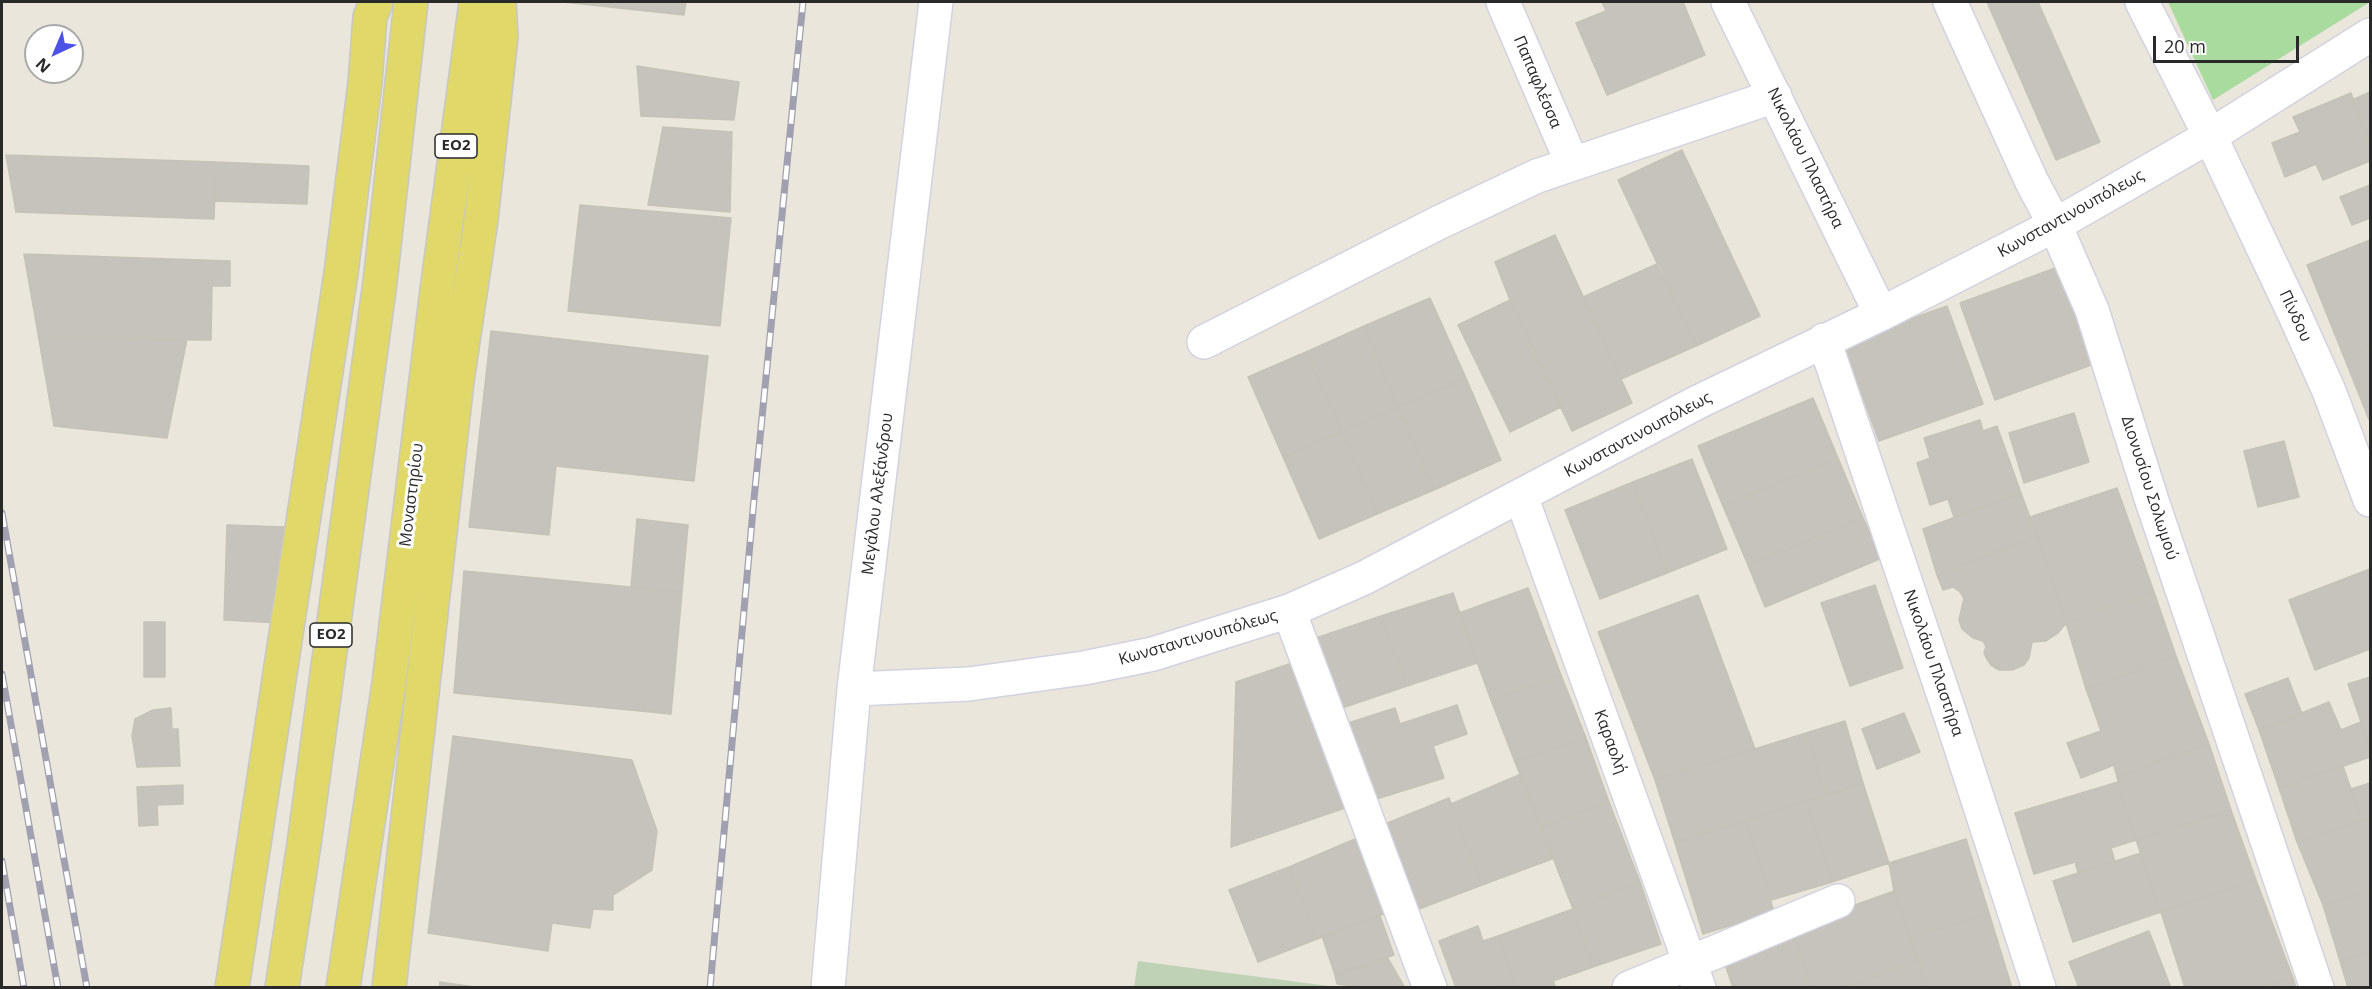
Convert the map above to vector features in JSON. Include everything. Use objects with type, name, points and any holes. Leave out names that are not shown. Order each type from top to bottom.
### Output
[{"type":"main road","points":[[232,987],[341,273],[365,83],[370,17],[376,2]]},
{"type":"main road","name":"ΕΟ2","points":[[282,987],[304,844],[380,282],[411,2]]},
{"type":"main road","name":"Μοναστηρίου","points":[[343,987],[389,683],[437,290],[476,2]]},
{"type":"main road","points":[[389,987],[457,381],[481,220],[501,36],[499,2]]},
{"type":"street","name":"Μεγάλου Αλεξάνδρου","points":[[828,987],[854,689],[936,2]]},
{"type":"street","name":"Παπαφλέσσα","points":[[1503,2],[1572,163]]},
{"type":"street","name":"Νικολάου Πλαστήρα","points":[[1728,2],[1881,314]]},
{"type":"street","name":"Διονυσίου Σολωμού","points":[[1950,2],[2027,171],[2055,225],[2092,310],[2156,512],[2317,987]]},
{"type":"street","name":"Πίνδου","points":[[2142,2],[2210,136],[2324,381],[2370,500]]},
{"type":"street","name":"Κωνσταντινουπόλεως","points":[[854,689],[969,684],[1084,669],[1153,654],[1289,611],[1364,578],[1698,402],[1881,314],[2055,225],[2210,136],[2370,35]]},
{"type":"street","points":[[1204,342],[1501,192],[1572,163],[1775,96]]},
{"type":"street","name":"Νικολάου Πλαστήρα","points":[[1824,340],[2039,987]]},
{"type":"street","name":"Καραολή","points":[[1521,496],[1695,974]]},
{"type":"street","points":[[1289,611],[1430,987]]},
{"type":"street","points":[[1629,987],[1695,974],[1758,936],[1838,901]]},
{"type":"green space","points":[[2168,2],[2370,2],[2213,100]]},
{"type":"green space","points":[[1138,961],[1229,973],[1337,987],[1134,987]]},
{"type":"building","points":[[563,2],[686,2],[684,15]]},
{"type":"building","points":[[1602,2],[1683,2],[1705,55],[1607,95],[1576,23],[1606,11]]},
{"type":"building","points":[[1987,2],[2038,2],[2100,142],[2056,160]]},
{"type":"building","points":[[637,66],[739,82],[734,120],[641,116]]},
{"type":"building","points":[[2370,92],[2370,144],[2352,100]]},
{"type":"building","points":[[2351,93],[2370,144],[2370,161],[2323,180],[2316,164],[2285,177],[2272,143],[2300,132],[2293,117]]},
{"type":"building","points":[[663,127],[732,132],[730,212],[648,205]]},
{"type":"building","points":[[1682,150],[1760,316],[1696,346],[1618,180]]},
{"type":"building","points":[[6,155],[216,162],[214,219],[16,212]]},
{"type":"building","points":[[216,162],[309,166],[307,204],[214,201]]},
{"type":"building","points":[[2370,185],[2370,218],[2352,225],[2340,197]]},
{"type":"building","points":[[580,205],[731,218],[720,326],[568,311]]},
{"type":"building","points":[[1555,235],[1632,403],[1572,431],[1510,300],[1495,262]]},
{"type":"building","points":[[2370,240],[2370,346],[2344,357],[2307,265]]},
{"type":"building","points":[[24,254],[230,261],[230,286],[212,286],[211,340],[39,339]]},
{"type":"building","points":[[1659,263],[1696,346],[1621,379],[1583,297]]},
{"type":"building","points":[[2058,267],[2094,364],[1995,400],[1960,303]]},
{"type":"building","points":[[1430,298],[1466,378],[1398,407],[1364,326]]},
{"type":"building","points":[[1510,300],[1561,407],[1510,432],[1458,325]]},
{"type":"building","points":[[1947,306],[1983,404],[1879,441],[1843,343]]},
{"type":"building","points":[[1364,326],[1398,407],[1342,431],[1306,352]]},
{"type":"building","points":[[491,331],[708,356],[694,481],[556,466],[549,535],[469,527]]},
{"type":"building","points":[[39,339],[187,339],[167,438],[54,426]]},
{"type":"building","points":[[2370,346],[2370,422],[2344,357]]},
{"type":"building","points":[[1306,352],[1342,431],[1283,457],[1248,377]]},
{"type":"building","points":[[1466,378],[1501,460],[1434,490],[1398,407]]},
{"type":"building","points":[[1813,398],[1838,458],[1723,506],[1698,446]]},
{"type":"building","points":[[1398,407],[1434,490],[1377,514],[1342,431]]},
{"type":"building","points":[[2074,413],[2089,462],[2024,483],[2009,433]]},
{"type":"building","points":[[1980,420],[1983,431],[1997,426],[2021,493],[1954,517],[1948,499],[1930,505],[1917,463],[1930,458],[1924,438]]},
{"type":"building","points":[[1342,431],[1377,514],[1319,539],[1283,457]]},
{"type":"building","points":[[2284,441],[2299,497],[2258,507],[2244,451]]},
{"type":"building","points":[[1838,458],[1863,518],[1748,565],[1723,506]]},
{"type":"building","points":[[1692,459],[1727,549],[1667,573],[1633,482]]},
{"type":"building","points":[[1633,482],[1667,573],[1600,599],[1565,510]]},
{"type":"building","points":[[2117,488],[2154,592],[2066,623],[2030,517]]},
{"type":"building","points":[[2021,493],[2037,536],[1937,575],[1923,529]]},
{"type":"building","points":[[1863,518],[1882,558],[1765,607],[1748,565]]},
{"type":"building","points":[[637,519],[688,525],[682,592],[631,587]]},
{"type":"building","points":[[227,525],[284,527],[280,623],[224,620]]},
{"type":"building","points":[[2037,536],[2066,623],[2058,633],[2046,641],[2032,642],[2029,658],[2024,665],[2012,670],[1999,670],[1987,659],[1984,653],[1986,646],[1983,641],[1973,638],[1962,629],[1959,620],[1964,598],[1953,587],[1943,590],[1937,575]]},
{"type":"building","points":[[2370,569],[2370,649],[2315,670],[2289,600]]},
{"type":"building","points":[[464,571],[682,592],[671,714],[454,693]]},
{"type":"building","points":[[1875,585],[1903,668],[1850,686],[1821,603]]},
{"type":"building","points":[[1528,588],[1561,675],[1491,700],[1459,613]]},
{"type":"building","points":[[2154,592],[2176,656],[2086,689],[2066,623]]},
{"type":"building","points":[[1453,593],[1477,663],[1407,686],[1381,616]]},
{"type":"building","points":[[1698,595],[1755,749],[1655,780],[1598,632]]},
{"type":"building","points":[[1381,616],[1407,686],[1339,709],[1316,638]]},
{"type":"building","points":[[144,622],[165,622],[165,677],[144,677]]},
{"type":"building","points":[[2176,656],[2209,744],[2117,777],[2114,765],[2081,778],[2067,743],[2101,731],[2086,689]]},
{"type":"building","points":[[1292,663],[1345,808],[1231,847],[1236,682]]},
{"type":"building","points":[[1561,675],[1586,738],[1515,762],[1491,700]]},
{"type":"building","points":[[2370,677],[2370,748],[2348,684]]},
{"type":"building","points":[[2288,678],[2302,714],[2259,730],[2245,694]]},
{"type":"building","points":[[2329,702],[2341,730],[2361,722],[2370,748],[2370,757],[2279,788],[2259,730]]},
{"type":"building","points":[[1457,705],[1467,734],[1433,746],[1444,778],[1367,802],[1342,725],[1395,708],[1400,724]]},
{"type":"building","points":[[171,708],[172,729],[178,729],[180,766],[137,767],[132,736],[135,719],[153,710]]},
{"type":"building","points":[[1904,713],[1920,752],[1877,769],[1862,729]]},
{"type":"building","points":[[1845,721],[1863,783],[1826,795],[1806,733]]},
{"type":"building","points":[[1806,733],[1826,795],[1675,843],[1655,780]]},
{"type":"building","points":[[453,736],[632,760],[657,831],[652,870],[613,895],[613,910],[593,909],[590,928],[552,923],[548,951],[428,933]]},
{"type":"building","points":[[1586,738],[1609,802],[1541,827],[1515,762]]},
{"type":"building","points":[[2209,744],[2231,810],[2136,840],[2117,777]]},
{"type":"building","points":[[2343,766],[2362,821],[2297,842],[2279,788]]},
{"type":"building","points":[[1521,774],[1552,859],[1482,885],[1451,804]]},
{"type":"building","points":[[2118,782],[2136,840],[2111,848],[2115,862],[2078,872],[2075,862],[2034,874],[2015,813]]},
{"type":"building","points":[[1863,783],[1889,863],[1832,882],[1807,801]]},
{"type":"building","points":[[2370,783],[2370,818],[2362,821],[2351,789]]},
{"type":"building","points":[[183,785],[183,804],[157,805],[158,825],[139,826],[137,787]]},
{"type":"building","points":[[1449,798],[1482,885],[1419,909],[1385,824]]},
{"type":"building","points":[[1807,801],[1832,882],[1771,900],[1746,820]]},
{"type":"building","points":[[1609,802],[1640,882],[1573,909],[1541,827]]},
{"type":"building","points":[[2231,810],[2256,880],[2161,912],[2136,840]]},
{"type":"building","points":[[2370,818],[2370,891],[2323,905],[2297,842]]},
{"type":"building","points":[[1746,820],[1774,912],[1703,934],[1675,843]]},
{"type":"building","points":[[1355,839],[1384,914],[1317,939],[1289,867]]},
{"type":"building","points":[[1966,839],[1989,913],[1910,938],[1894,891],[1889,863]]},
{"type":"building","points":[[2141,853],[2161,912],[2073,942],[2053,881]]},
{"type":"building","points":[[1289,867],[1317,939],[1258,962],[1229,890]]},
{"type":"building","points":[[2256,880],[2293,978],[2259,988],[2185,988],[2161,912]]},
{"type":"building","points":[[1640,882],[1661,944],[1593,967],[1573,909]]},
{"type":"building","points":[[1894,891],[1919,962],[1842,988],[1811,988],[1791,928]]},
{"type":"building","points":[[2370,891],[2370,952],[2340,961],[2323,905]]},
{"type":"building","points":[[1573,909],[1593,967],[1553,981],[1556,988],[1516,988],[1498,936]]},
{"type":"building","points":[[1989,913],[2012,988],[1928,988],[1910,938]]},
{"type":"building","points":[[1380,916],[1394,955],[1335,975],[1322,936]]},
{"type":"building","points":[[1478,926],[1483,941],[1498,936],[1515,986],[1456,988],[1439,941]]},
{"type":"building","points":[[1791,928],[1811,988],[1733,988],[1721,952]]},
{"type":"building","points":[[2149,931],[2171,988],[2079,988],[2069,962]]},
{"type":"building","points":[[2370,952],[2370,988],[2348,988],[2340,961]]},
{"type":"building","points":[[1387,957],[1405,988],[1369,988],[1337,984],[1335,975]]},
{"type":"building","points":[[1919,962],[1928,988],[1842,988]]},
{"type":"building","points":[[2293,978],[2296,988],[2259,988]]},
{"type":"building","points":[[440,982],[482,988],[439,988]]},
{"type":"railway","points":[[710,988],[754,499],[803,2]]},
{"type":"railway","points":[[2,513],[87,988]]},
{"type":"railway","points":[[2,674],[58,988]]},
{"type":"railway","points":[[2,861],[24,988]]}]
